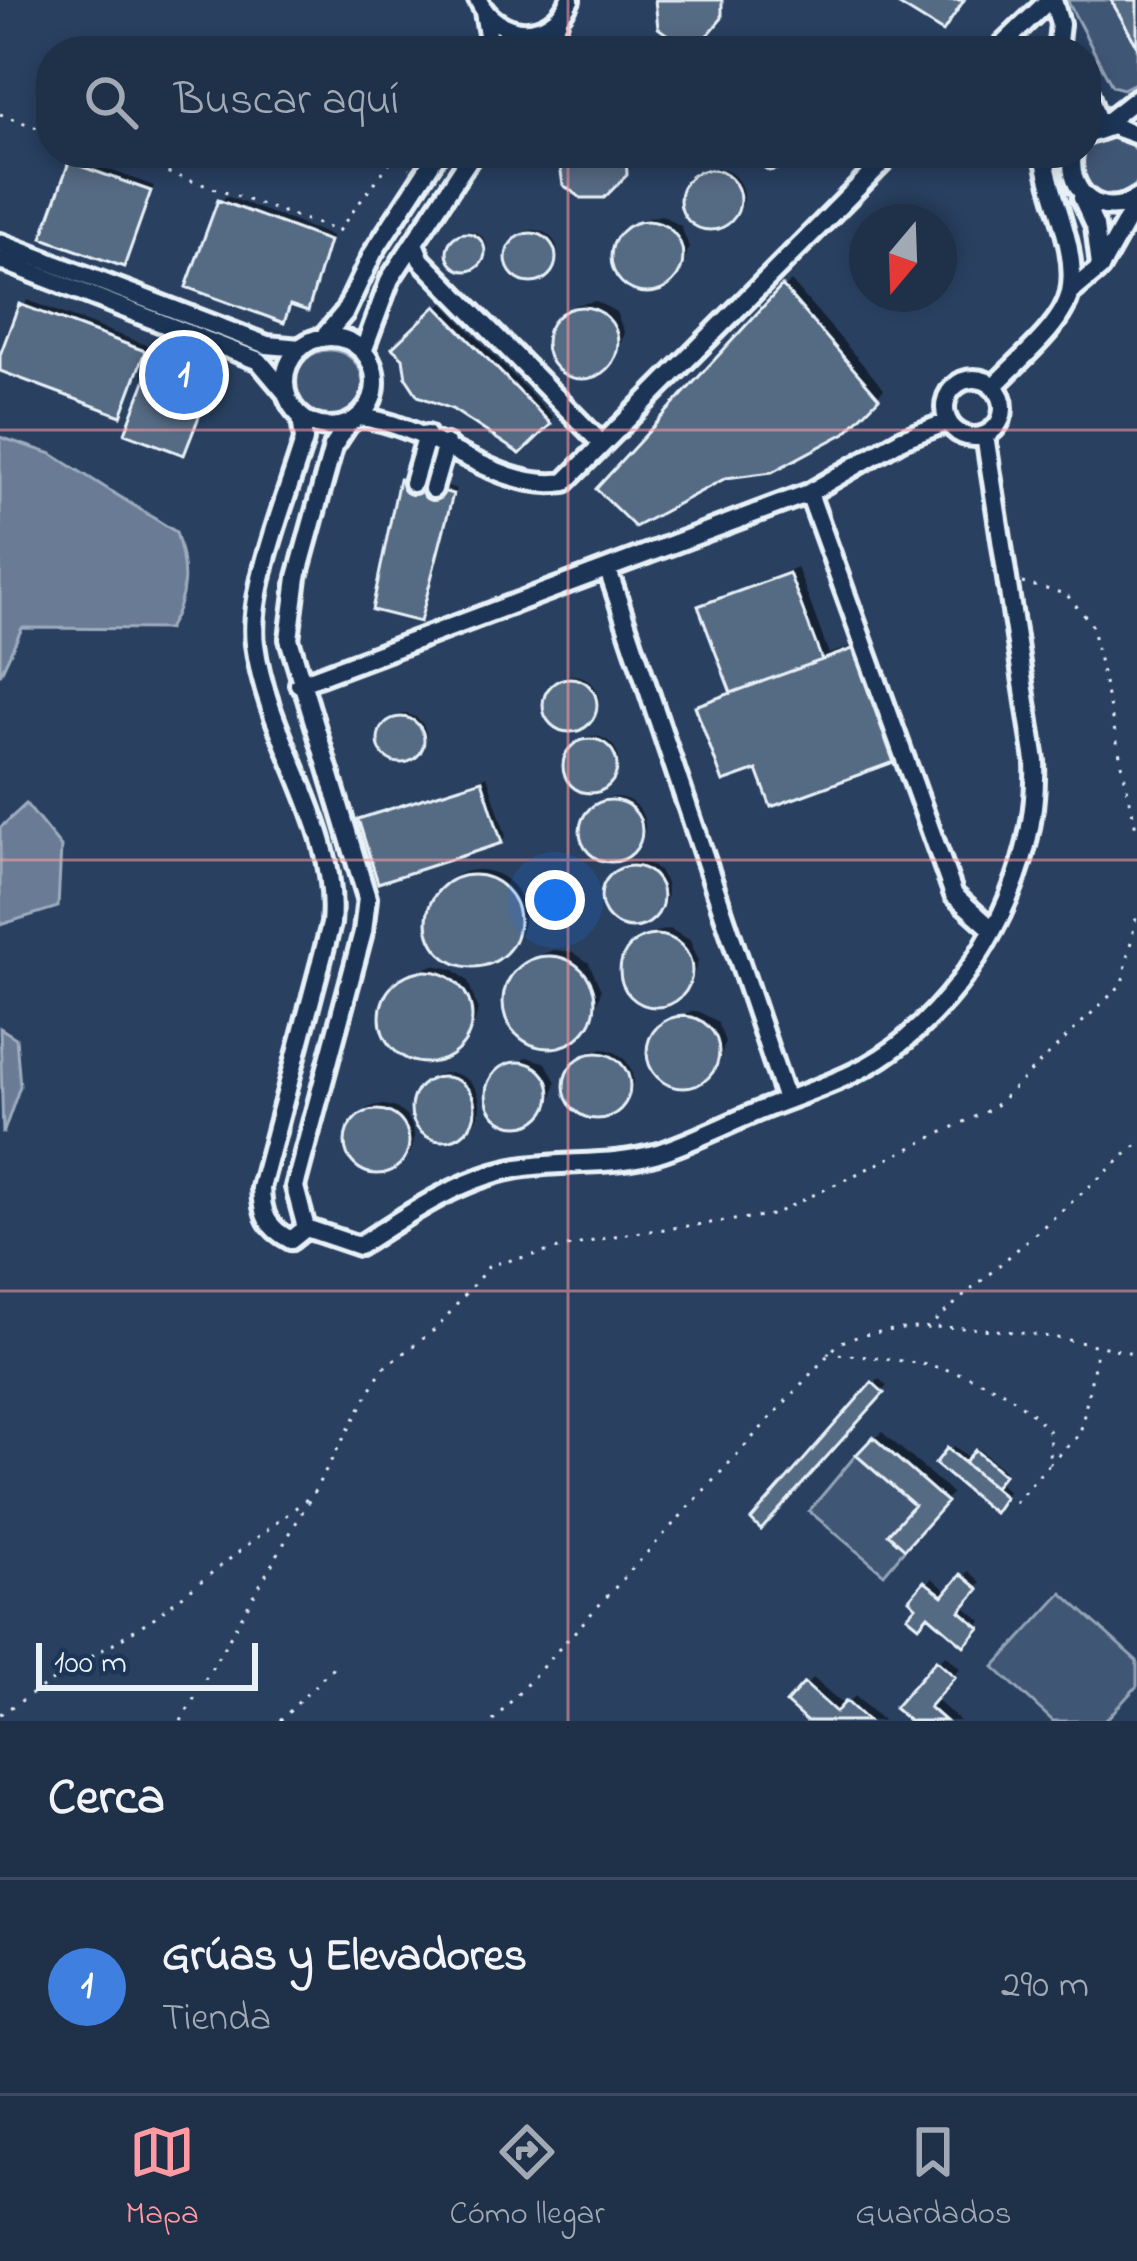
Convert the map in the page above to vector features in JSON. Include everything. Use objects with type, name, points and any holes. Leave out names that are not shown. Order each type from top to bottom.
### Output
[{"type":"street","points":[[1012,36],[1051,0],[1065,36]]},
{"type":"street","points":[[480,6],[495,23],[527,33],[557,20],[570,2]]},
{"type":"street","points":[[548,36],[570,2]]},
{"type":"street","points":[[480,6],[487,36]]},
{"type":"street","points":[[1059,36],[1060,24]]},
{"type":"street","points":[[1101,125],[1137,98]]},
{"type":"street","points":[[1101,129],[1112,126],[1137,135]]},
{"type":"street","points":[[0,243],[267,345],[301,348],[323,338],[344,312],[373,253],[428,168]]},
{"type":"street","points":[[363,352],[390,279],[463,168]]},
{"type":"street","points":[[301,417],[324,427],[354,420],[393,420],[542,486],[565,482],[599,441],[877,168]]},
{"type":"street","points":[[1047,168],[1069,263],[1070,293]]},
{"type":"street","points":[[1070,168],[1096,226],[1100,268]]},
{"type":"street","points":[[1079,192],[1102,207],[1137,200]]},
{"type":"street","points":[[993,387],[1060,314],[1070,293],[1100,268],[1137,200]]},
{"type":"street","points":[[414,243],[421,260],[599,441]]},
{"type":"street","points":[[0,260],[259,362],[301,417],[304,440],[267,568],[254,640],[264,690],[334,887],[331,924],[261,1188],[262,1211],[272,1230],[290,1240],[306,1228]]},
{"type":"street","points":[[306,1228],[296,1187],[363,932],[367,898],[289,639],[297,577],[333,447],[374,393],[375,378],[363,352],[352,343],[323,338]]},
{"type":"street","points":[[286,392],[287,368],[301,348]]},
{"type":"street","points":[[977,380],[993,387],[1002,414],[985,435],[968,437],[948,422],[945,404],[953,388],[977,380]]},
{"type":"street","points":[[299,684],[809,493],[902,440],[948,422]]},
{"type":"street","points":[[413,483],[427,435]]},
{"type":"street","points":[[306,1228],[359,1246],[425,1204],[510,1170],[656,1153],[846,1079],[903,1041],[952,992],[992,929],[1028,854],[1037,806],[1009,579],[985,435]]},
{"type":"street","points":[[433,488],[446,444]]},
{"type":"street","points":[[809,493],[954,895],[992,929]]},
{"type":"street","points":[[267,568],[297,577]]},
{"type":"street","points":[[608,570],[786,1100]]},
{"type":"path","points":[[0,114],[36,127]]},
{"type":"path","points":[[155,168],[338,231],[386,168]]},
{"type":"path","points":[[1009,579],[1066,594],[1090,623],[1137,833]]},
{"type":"path","points":[[182,1721],[382,1369],[437,1328],[490,1264],[620,1235],[772,1215],[993,1108],[1122,983],[1137,913]]},
{"type":"path","points":[[925,1330],[1137,1145]]},
{"type":"path","points":[[493,1721],[825,1353],[861,1334],[925,1330],[1013,1333],[1137,1354]]},
{"type":"path","points":[[1014,1504],[1080,1434],[1090,1366],[1099,1345]]},
{"type":"path","points":[[825,1353],[916,1361],[972,1375],[1033,1412],[1050,1433],[1048,1464]]},
{"type":"path","points":[[0,1714],[155,1617],[312,1496]]},
{"type":"path","points":[[280,1721],[335,1665]]},
{"type":"shaded area","points":[[1067,0],[1111,0],[1137,46],[1137,82],[1123,89],[1112,86],[1101,65],[1101,36],[1086,36]]},
{"type":"shaded area","points":[[1111,137],[1132,146],[1138,156],[1138,178],[1132,188],[1111,197],[1090,188],[1081,168],[1101,168],[1101,140]]},
{"type":"shaded area","points":[[329,350],[353,360],[363,384],[353,408],[329,418],[305,408],[295,384],[305,360]]},
{"type":"shaded area","points":[[0,437],[52,454],[176,532],[184,582],[168,629],[22,628],[0,675]]},
{"type":"shaded area","points":[[26,804],[61,847],[58,907],[0,925],[0,828]]},
{"type":"shaded area","points":[[0,1028],[16,1038],[20,1086],[3,1134]]},
{"type":"shaded area","points":[[856,1455],[914,1505],[889,1535],[905,1549],[884,1574],[809,1511]]},
{"type":"shaded area","points":[[1062,1593],[1137,1661],[1137,1686],[1105,1721],[1053,1721],[994,1667]]},
{"type":"building","points":[[655,0],[722,0],[722,18],[707,36],[669,36],[658,28]]},
{"type":"building","points":[[891,0],[964,0],[943,32]]},
{"type":"building","points":[[1111,0],[1137,0],[1137,46]]},
{"type":"building","points":[[67,168],[86,168],[151,191],[124,267],[42,238]]},
{"type":"building","points":[[560,168],[627,168],[627,175],[604,198],[581,198],[563,185]]},
{"type":"building","points":[[710,170],[731,179],[740,200],[731,221],[710,230],[689,221],[680,200],[689,179]]},
{"type":"building","points":[[218,200],[329,241],[308,311],[290,305],[284,323],[186,287]]},
{"type":"building","points":[[647,221],[672,232],[683,257],[672,282],[647,293],[622,282],[611,257],[622,232]]},
{"type":"building","points":[[466,233],[480,238],[485,252],[480,266],[466,271],[452,266],[447,252],[452,238]]},
{"type":"building","points":[[531,233],[549,240],[556,258],[549,276],[531,283],[513,276],[506,258],[513,240]]},
{"type":"building","points":[[782,286],[879,398],[845,433],[772,472],[726,478],[635,527],[596,489]]},
{"type":"building","points":[[19,304],[145,351],[121,416],[0,371],[0,355]]},
{"type":"building","points":[[436,306],[551,424],[520,454],[452,409],[418,396],[406,378],[403,358],[392,348]]},
{"type":"building","points":[[582,307],[607,318],[618,343],[607,368],[582,379],[557,368],[546,343],[557,318]]},
{"type":"building","points":[[155,355],[214,378],[184,455],[125,433]]},
{"type":"building","points":[[399,479],[453,494],[420,622],[372,610]]},
{"type":"building","points":[[789,573],[822,660],[731,693],[698,606]]},
{"type":"building","points":[[858,647],[899,760],[771,807],[757,770],[723,782],[695,706]]},
{"type":"building","points":[[570,678],[589,686],[597,705],[589,724],[570,732],[551,724],[543,705],[551,686]]},
{"type":"building","points":[[401,717],[418,723],[424,740],[418,757],[401,763],[384,757],[378,740],[384,723]]},
{"type":"building","points":[[590,739],[609,747],[617,766],[609,785],[590,793],[571,785],[563,766],[571,747]]},
{"type":"building","points":[[482,780],[502,843],[378,883],[358,819]]},
{"type":"building","points":[[611,800],[633,809],[642,831],[633,853],[611,862],[589,853],[580,831],[589,809]]},
{"type":"building","points":[[632,866],[654,875],[663,897],[654,919],[632,928],[610,919],[601,897],[610,875]]},
{"type":"building","points":[[473,875],[491,878],[506,888],[516,903],[516,939],[506,954],[491,964],[473,967],[455,964],[440,954],[430,939],[427,921],[430,903],[440,888],[455,878]]},
{"type":"building","points":[[656,935],[681,946],[692,971],[681,996],[656,1007],[631,996],[620,971],[631,946]]},
{"type":"building","points":[[549,956],[581,970],[595,1002],[581,1034],[549,1048],[517,1034],[503,1002],[517,970]]},
{"type":"building","points":[[426,971],[458,985],[472,1017],[458,1049],[426,1063],[394,1049],[380,1017],[394,985]]},
{"type":"building","points":[[683,1016],[708,1027],[719,1052],[708,1077],[683,1088],[658,1077],[647,1052],[658,1027]]},
{"type":"building","points":[[597,1053],[620,1063],[630,1086],[620,1109],[597,1119],[574,1109],[564,1086],[574,1063]]},
{"type":"building","points":[[518,1062],[541,1071],[550,1094],[541,1117],[518,1126],[495,1117],[486,1094],[495,1071]]},
{"type":"building","points":[[443,1077],[466,1086],[475,1109],[466,1132],[443,1141],[420,1132],[411,1109],[420,1086]]},
{"type":"building","points":[[377,1110],[400,1119],[409,1142],[400,1165],[377,1174],[354,1165],[345,1142],[354,1119]]},
{"type":"building","points":[[872,1382],[884,1393],[761,1530],[751,1520]]},
{"type":"building","points":[[873,1437],[947,1502],[905,1549],[888,1534],[914,1505],[856,1455]]},
{"type":"building","points":[[947,1448],[1005,1497],[994,1513],[935,1464]]},
{"type":"building","points":[[975,1450],[1004,1475],[994,1487],[964,1463]]},
{"type":"building","points":[[961,1574],[979,1589],[960,1611],[980,1628],[964,1646],[928,1615],[919,1626],[907,1616],[916,1606],[909,1599],[924,1581],[943,1596]]},
{"type":"building","points":[[936,1660],[955,1677],[929,1707],[945,1721],[909,1721],[894,1708]]},
{"type":"building","points":[[804,1683],[836,1712],[846,1701],[868,1721],[806,1721],[786,1703]]},
{"type":"place","name":"Grúas y Elevadores","points":[[184,375]]}]
